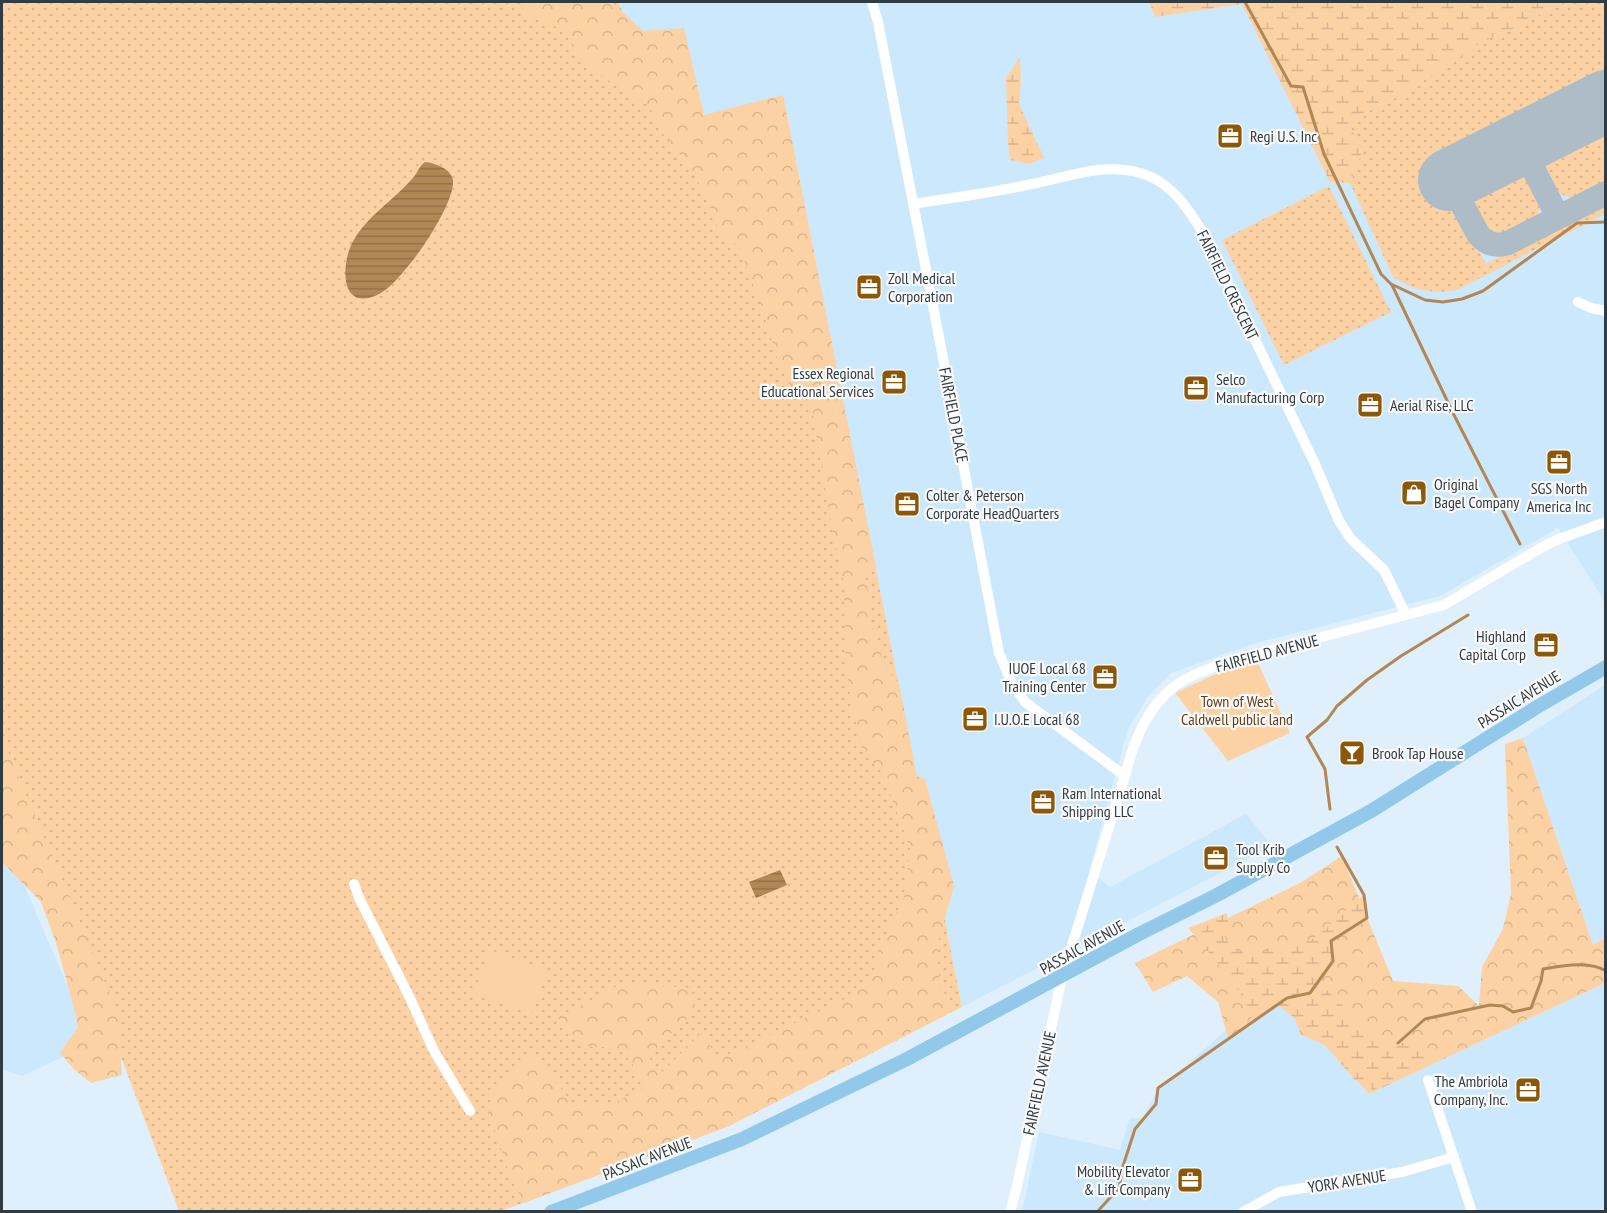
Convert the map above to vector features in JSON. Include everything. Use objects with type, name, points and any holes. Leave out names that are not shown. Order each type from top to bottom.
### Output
[{"type":"main road","name":"PASSAIC AVENUE","points":[[551,1212],[742,1139],[907,1059],[1371,811],[1605,667]]},
{"type":"street","name":"FAIRFIELD PLACE","points":[[872,2],[878,22],[999,653],[1012,683],[1025,702],[1125,776]]},
{"type":"street","name":"FAIRFIELD CRESCENT","points":[[913,204],[1029,185],[1101,169],[1131,171],[1150,176],[1166,187],[1184,203],[1205,236],[1315,464],[1339,521],[1351,539],[1384,570],[1406,615]]},
{"type":"street","points":[[1578,302],[1605,311]]},
{"type":"street","name":"FAIRFIELD AVENUE","points":[[1010,1212],[1062,977],[1132,747],[1151,712],[1177,685],[1194,675],[1223,663],[1444,605],[1559,538],[1605,522]]},
{"type":"street","points":[[354,884],[434,1051],[470,1111]]},
{"type":"street","points":[[1428,1080],[1472,1212]]},
{"type":"street","name":"YORK AVENUE","points":[[1243,1212],[1279,1192],[1402,1172],[1454,1157]]},
{"type":"shaded area","points":[[619,2],[1605,2],[1605,602],[1558,528],[1440,596],[1256,643],[1171,673],[1148,697],[1128,729],[1089,871],[1110,887],[1246,814],[1272,846],[962,1007],[783,95],[677,122],[643,31],[622,12]]},
{"type":"shaded area","points":[[425,162],[442,167],[452,177],[452,190],[443,213],[422,249],[394,283],[375,296],[356,297],[350,292],[345,275],[347,256],[355,238],[369,220],[413,178]]},
{"type":"shaded area","points":[[1605,685],[1606,945],[1593,945],[1523,738]]},
{"type":"shaded area","points":[[9,850],[83,1022],[80,1049],[22,1076],[2,1069],[2,853]]},
{"type":"shaded area","points":[[780,870],[787,885],[756,898],[749,882]]},
{"type":"shaded area","points":[[1605,983],[1605,1211],[1022,1212],[1039,1132],[1120,1150],[1130,1118],[1143,1118],[1157,1091],[1266,995],[1330,1042],[1369,1094]]},
{"type":"green space","points":[[2,2],[619,2],[622,12],[643,31],[677,122],[783,95],[962,1007],[729,1126],[501,1211],[179,1211],[2,741]]},
{"type":"green space","points":[[522,2],[607,2],[643,31],[684,28],[704,115],[783,95],[876,567],[865,569],[871,622],[886,669],[899,683],[917,776],[925,779],[954,886],[937,946],[940,987],[956,1009],[729,1126],[524,1203],[510,1176],[489,1113],[497,1085],[533,1053],[572,1103],[612,1104],[643,1088],[632,1063],[618,1048],[583,1046],[558,1018],[615,987],[642,985],[691,988],[696,1011],[649,1056],[659,1075],[701,1033],[719,1059],[849,997],[874,977],[881,945],[904,898],[910,848],[882,772],[862,750],[849,689],[845,648],[844,585],[812,410],[791,388],[778,361],[739,246],[720,235],[706,196],[688,164],[663,134],[649,106],[621,90],[585,62],[563,30],[523,13]]},
{"type":"green space","points":[[1149,2],[1563,2],[1513,29],[1484,41],[1400,96],[1348,121],[1362,152],[1350,183],[1330,182],[1242,4],[1155,17]]},
{"type":"green space","points":[[1563,2],[1605,2],[1605,79],[1434,168],[1486,264],[1605,202],[1605,214],[1459,289],[1433,292],[1417,289],[1401,282],[1393,277],[1350,183],[1362,152],[1348,121],[1400,96],[1484,41],[1513,29]]},
{"type":"green space","points":[[1020,57],[1019,104],[1044,158],[1029,164],[1010,160],[1008,143],[1006,78]]},
{"type":"green space","points":[[1605,118],[1605,183],[1589,193],[1575,197],[1557,192],[1547,180],[1545,173],[1545,158],[1549,151],[1567,137]]},
{"type":"green space","points":[[1512,171],[1523,176],[1533,185],[1538,196],[1539,213],[1533,221],[1513,231],[1502,234],[1491,233],[1482,225],[1472,208],[1472,195],[1475,189],[1486,180]]},
{"type":"green space","points":[[1329,186],[1391,312],[1284,365],[1222,240]]},
{"type":"green space","name":"Town of West Caldwell public land","points":[[1257,661],[1290,733],[1228,761],[1175,693],[1220,672]]},
{"type":"green space","points":[[2,737],[118,1013],[122,1075],[91,1083],[60,1053],[78,1027],[56,943],[41,902],[2,862]]},
{"type":"green space","points":[[1523,738],[1593,945],[1605,938],[1605,983],[1369,1094],[1325,1045],[1301,1035],[1287,998],[1228,1038],[1218,1002],[1187,976],[1153,992],[1135,963],[1300,883],[1342,856],[1393,981],[1458,986],[1479,1006],[1482,967],[1503,929],[1511,893],[1505,744]]},
{"type":"green space","points":[[1364,895],[1367,918],[1331,941],[1333,961],[1318,982],[1342,1004],[1352,1020],[1373,1035],[1398,1043],[1419,1043],[1439,1054],[1424,1060],[1423,1069],[1373,1090],[1354,1079],[1325,1045],[1307,1032],[1277,1004],[1253,1020],[1240,993],[1227,974],[1188,928],[1227,913],[1228,921],[1223,934],[1232,948],[1254,957],[1277,945],[1312,939]]},
{"type":"green space","points":[[490,950],[547,971],[531,1014],[474,993]]},
{"type":"waterway","points":[[1245,2],[1291,86],[1303,87],[1324,154],[1381,274],[1391,284],[1425,300],[1443,302],[1462,299],[1483,291],[1577,223],[1606,222]]},
{"type":"waterway","points":[[1392,285],[1453,413],[1520,544]]},
{"type":"waterway","points":[[1330,809],[1325,769],[1307,737],[1327,720],[1337,706],[1367,680],[1468,615]]},
{"type":"waterway","points":[[1097,1212],[1119,1188],[1123,1166],[1135,1129],[1156,1104],[1158,1088],[1287,998],[1310,993],[1333,961],[1331,941],[1367,918],[1364,895],[1337,847]]},
{"type":"waterway","points":[[1398,1043],[1425,1019],[1490,1005],[1503,1006],[1513,1012],[1531,1008],[1543,969],[1583,965],[1606,971]]},
{"type":"taxiway","points":[[1520,143],[1558,217]]},
{"type":"taxiway","points":[[1449,180],[1478,234],[1495,245],[1508,243],[1606,193]]},
{"type":"runway","points":[[1449,180],[1606,101]]},
{"type":"place","name":"Regi U.S. Inc","points":[[1230,136]]},
{"type":"place","name":"Zoll Medical Corporation","points":[[869,287]]},
{"type":"place","name":"Essex Regional Educational Services","points":[[894,382]]},
{"type":"place","name":"Selco Manufacturing Corp","points":[[1196,388]]},
{"type":"place","name":"Aerial Rise, LLC","points":[[1370,405]]},
{"type":"place","name":"SGS North America Inc","points":[[1559,462]]},
{"type":"place","name":"Original Bagel Company","points":[[1414,493]]},
{"type":"place","name":"Colter & Peterson Corporate HeadQuarters","points":[[907,504]]},
{"type":"place","name":"Highland Capital Corp","points":[[1546,645]]},
{"type":"place","name":"IUOE Local 68 Training Center","points":[[1105,677]]},
{"type":"place","name":"I.U.O.E Local 68","points":[[975,719]]},
{"type":"place","name":"Brook Tap House","points":[[1352,753]]},
{"type":"place","name":"Ram International Shipping LLC","points":[[1043,802]]},
{"type":"place","name":"Tool Krib Supply Co","points":[[1216,858]]},
{"type":"place","name":"The Ambriola Company, Inc.","points":[[1528,1090]]},
{"type":"place","name":"Mobility Elevator & Lift Company","points":[[1190,1180]]}]
